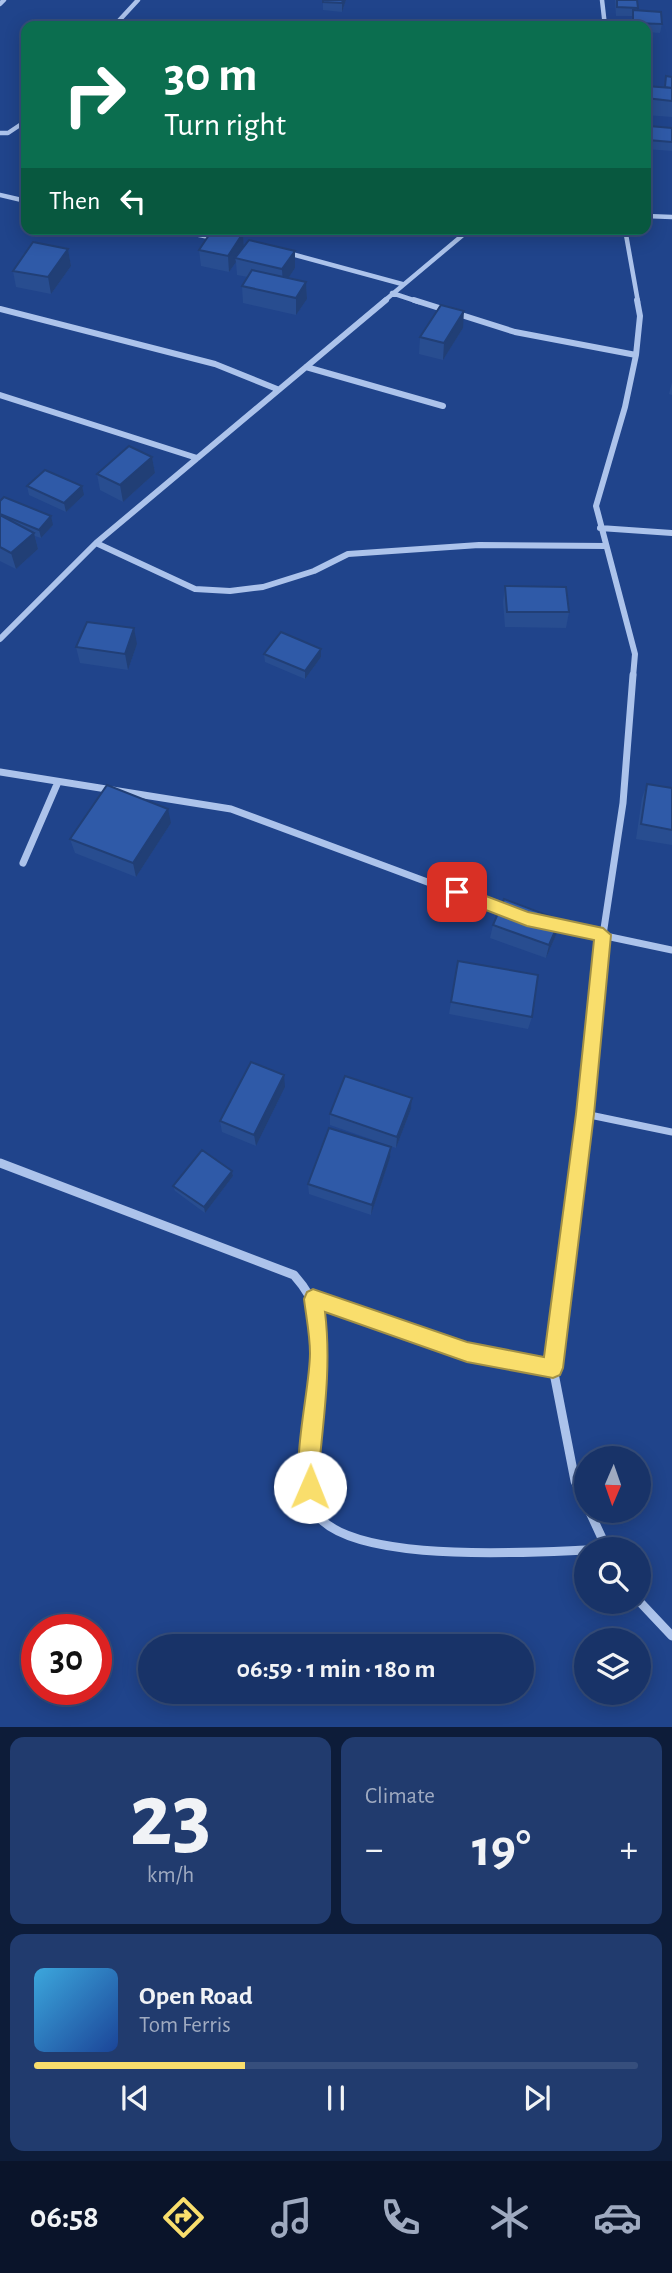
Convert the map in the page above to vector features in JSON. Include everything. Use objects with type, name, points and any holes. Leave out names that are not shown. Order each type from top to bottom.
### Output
[{"type":"street","points":[[0,5],[4,0]]},
{"type":"street","points":[[119,21],[138,0]]},
{"type":"street","points":[[602,0],[604,21]]},
{"type":"street","points":[[0,133],[8,133],[21,124]]},
{"type":"street","points":[[0,195],[21,200]]},
{"type":"street","points":[[651,216],[672,217]]},
{"type":"street","points":[[201,235],[226,240]]},
{"type":"street","points":[[0,639],[96,543],[463,235]]},
{"type":"street","points":[[574,1476],[553,1368],[585,1114],[603,935],[623,803],[635,654],[596,506],[636,355],[640,316],[626,235]]},
{"type":"street","points":[[276,251],[402,284]]},
{"type":"street","points":[[392,293],[515,332],[636,355]]},
{"type":"street","points":[[0,309],[215,364],[277,389]]},
{"type":"street","points":[[306,367],[443,406]]},
{"type":"street","points":[[0,395],[197,458]]},
{"type":"street","points":[[600,528],[672,533]]},
{"type":"street","points":[[96,543],[195,589],[230,591],[263,587],[314,571],[348,554],[479,545],[606,546]]},
{"type":"street","points":[[0,772],[230,809],[514,914]]},
{"type":"street","points":[[23,863],[58,782]]},
{"type":"street","points":[[540,922],[672,950]]},
{"type":"street","points":[[585,1114],[672,1132]]},
{"type":"street","points":[[0,1163],[295,1275],[313,1299],[320,1352],[309,1468],[312,1507],[320,1523],[335,1532],[385,1548],[490,1554],[574,1550]]},
{"type":"street","points":[[313,1299],[467,1352],[553,1368]]},
{"type":"street","points":[[651,1614],[672,1636]]},
{"type":"building","points":[[323,0],[343,0],[342,3]]},
{"type":"building","points":[[617,0],[637,0],[638,8],[617,7]]},
{"type":"building","points":[[633,10],[661,12],[662,24],[633,21]]},
{"type":"building","points":[[666,76],[672,77],[672,88],[665,87]]},
{"type":"building","points":[[651,86],[672,88],[672,101],[651,99]]},
{"type":"building","points":[[651,126],[672,128],[672,142],[651,140]]},
{"type":"building","points":[[209,235],[242,235],[228,256],[199,250]]},
{"type":"building","points":[[249,240],[295,251],[282,269],[235,258]]},
{"type":"building","points":[[33,242],[68,249],[48,277],[13,271]]},
{"type":"building","points":[[252,270],[306,282],[296,298],[242,286]]},
{"type":"building","points":[[441,305],[464,311],[444,343],[420,337]]},
{"type":"building","points":[[129,446],[152,457],[120,485],[97,474]]},
{"type":"building","points":[[45,470],[82,486],[64,503],[27,486]]},
{"type":"building","points":[[4,497],[51,516],[39,530],[0,514],[0,501]]},
{"type":"building","points":[[0,515],[34,533],[11,553],[0,547]]},
{"type":"building","points":[[505,586],[566,587],[569,612],[507,612]]},
{"type":"building","points":[[87,622],[134,628],[125,654],[76,647]]},
{"type":"building","points":[[281,632],[321,649],[305,671],[264,654]]},
{"type":"building","points":[[647,784],[672,788],[672,830],[641,824]]},
{"type":"building","points":[[107,785],[168,809],[133,863],[70,839]]},
{"type":"building","points":[[504,899],[560,920],[549,945],[493,925]]},
{"type":"building","points":[[458,961],[538,975],[532,1017],[451,1002]]},
{"type":"building","points":[[251,1062],[284,1075],[254,1135],[220,1121]]},
{"type":"building","points":[[345,1076],[412,1098],[397,1137],[330,1114]]},
{"type":"building","points":[[329,1128],[391,1147],[372,1205],[308,1184]]},
{"type":"building","points":[[202,1150],[232,1171],[204,1207],[173,1186]]},
{"type":"route","points":[[310,1487],[309,1468],[320,1352],[313,1299],[467,1352],[553,1368],[585,1114],[603,935],[527,919],[457,892]]}]
